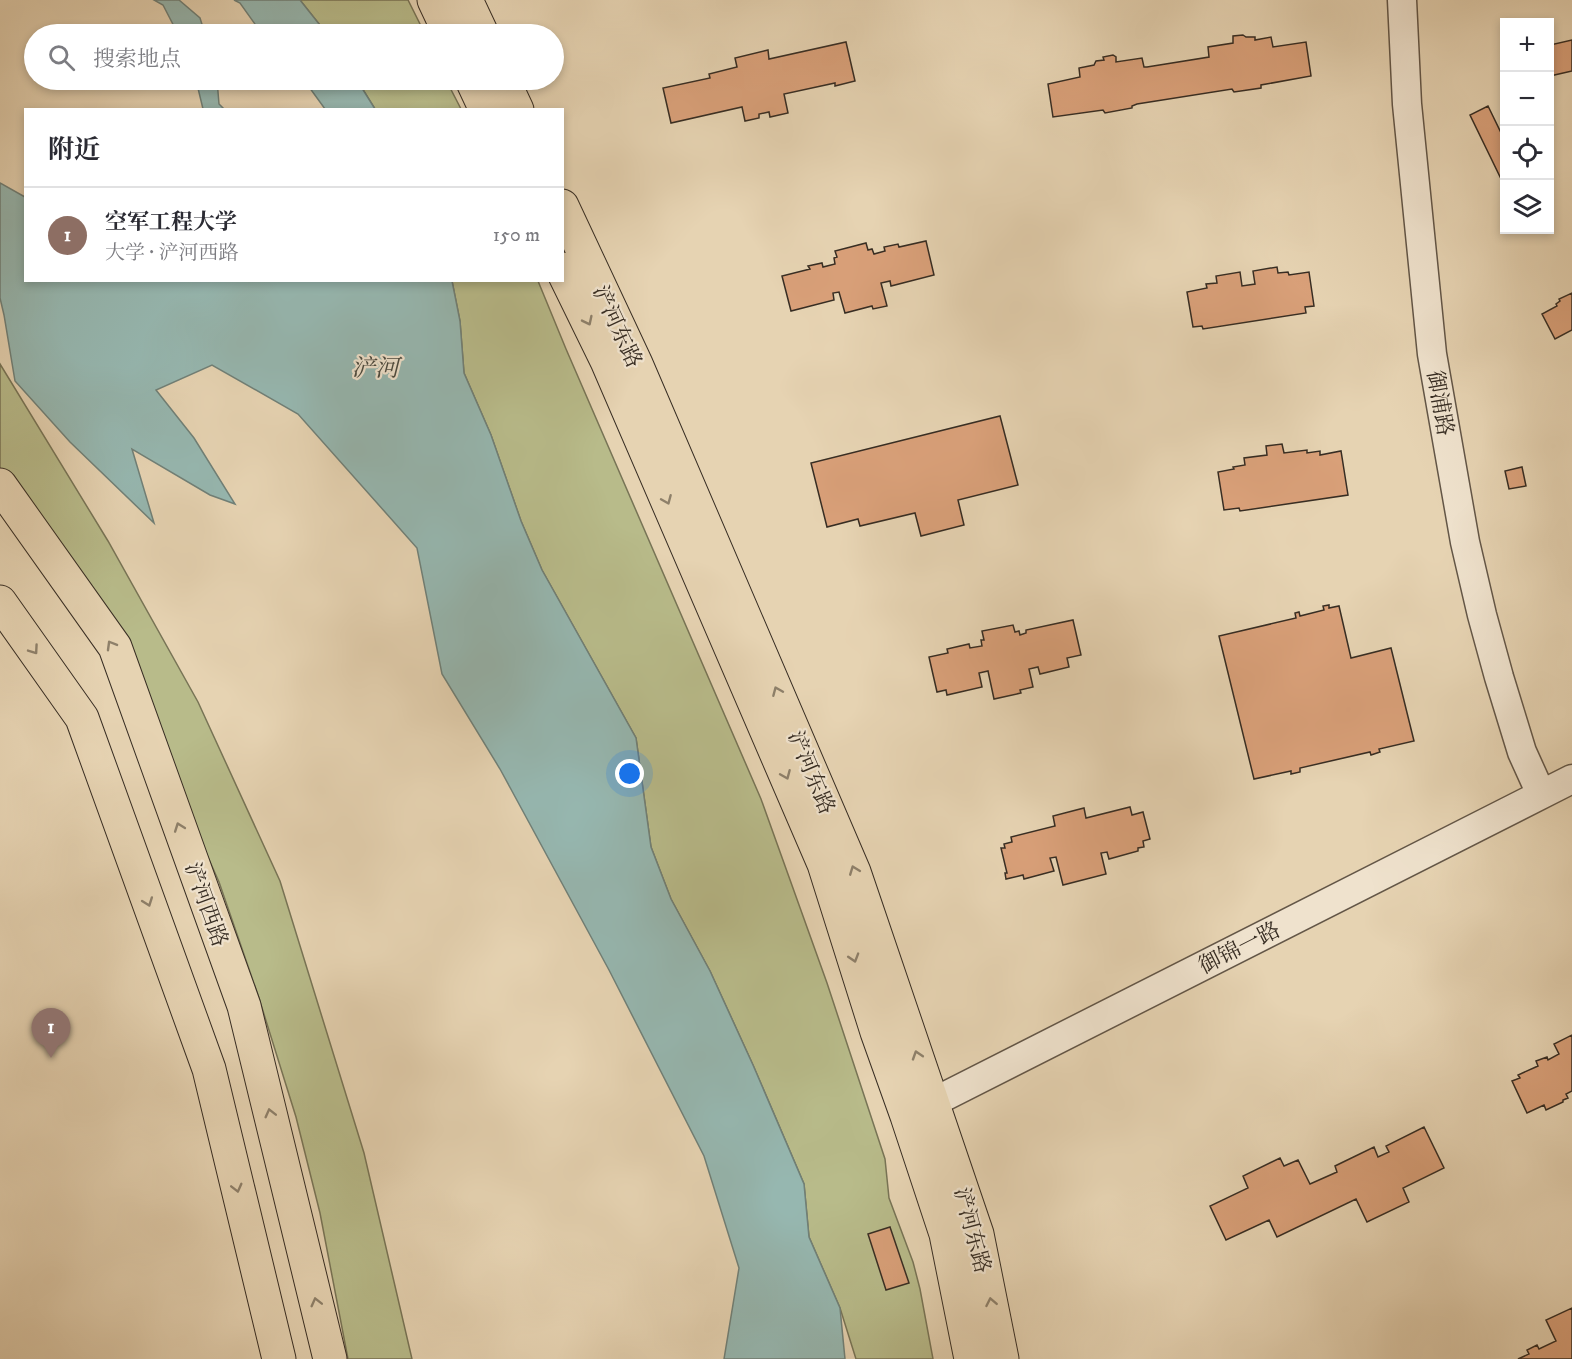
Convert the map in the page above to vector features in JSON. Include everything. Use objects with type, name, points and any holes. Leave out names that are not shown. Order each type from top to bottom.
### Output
[{"type":"main road","points":[[434,0],[445,24]]},
{"type":"main road","points":[[466,0],[477,24]]},
{"type":"main road","points":[[477,90],[485,108]]},
{"type":"main road","points":[[508,90],[516,108]]},
{"type":"main road","name":"浐河东路","points":[[564,210],[636,364],[855,872],[920,1109],[971,1359]]},
{"type":"main road","name":"浐河东路","points":[[564,273],[607,362],[824,864],[877,1032],[920,1109],[978,1234],[1002,1359]]},
{"type":"main road","name":"浐河西路","points":[[0,485],[114,648],[244,1006],[330,1359]]},
{"type":"main road","points":[[0,602],[82,718],[209,1070],[279,1359]]},
{"type":"street","name":"御浦路","points":[[1402,0],[1407,104],[1434,366],[1465,542],[1482,615],[1522,752],[1541,794]]},
{"type":"street","name":"御锦一路","points":[[920,1109],[1572,779]]},
{"type":"green space","points":[[300,0],[408,0],[420,24],[319,24]]},
{"type":"green space","points":[[363,90],[451,90],[460,108],[374,108]]},
{"type":"green space","points":[[452,282],[538,282],[761,799],[827,983],[885,1159],[889,1198],[913,1262],[933,1359],[856,1359],[840,1308],[809,1237],[804,1184],[710,971],[671,899],[651,847],[636,738],[542,570],[521,521],[491,435],[464,373],[460,321]]},
{"type":"green space","points":[[0,364],[108,541],[198,702],[280,881],[364,1153],[412,1359],[348,1359],[320,1213],[296,1117],[258,995],[219,882],[164,758],[0,471]]},
{"type":"water","points":[[154,0],[179,0],[200,18],[202,24],[173,24],[163,5]]},
{"type":"water","points":[[234,0],[300,0],[319,24],[255,24],[240,3]]},
{"type":"water","points":[[198,90],[218,90],[219,104],[223,108],[203,108]]},
{"type":"water","points":[[311,90],[363,90],[374,108],[324,108]]},
{"type":"water","name":"浐河","points":[[0,183],[24,196],[24,282],[452,282],[460,321],[464,373],[491,435],[521,521],[542,570],[636,738],[651,847],[671,899],[710,971],[804,1184],[809,1237],[840,1308],[845,1359],[724,1359],[739,1268],[704,1156],[609,970],[500,769],[442,674],[417,548],[298,414],[212,365],[156,390],[194,438],[235,504],[210,495],[132,449],[154,523],[70,442],[15,381],[0,298]]},
{"type":"building","points":[[1233,36],[1255,37],[1255,40],[1271,37],[1273,47],[1306,42],[1311,76],[1261,85],[1261,88],[1234,92],[1232,89],[1137,104],[1132,108],[1105,113],[1103,110],[1053,117],[1048,84],[1080,77],[1079,68],[1094,65],[1096,61],[1104,60],[1103,57],[1113,55],[1116,57],[1116,62],[1142,58],[1144,67],[1147,67],[1209,57],[1208,47],[1233,43]]},
{"type":"building","points":[[1572,40],[1572,71],[1554,75],[1554,44]]},
{"type":"building","points":[[846,42],[855,81],[784,94],[788,113],[770,117],[769,112],[759,114],[759,118],[745,121],[742,107],[671,123],[663,88],[710,78],[709,74],[737,67],[735,58],[768,50],[769,59]]},
{"type":"building","points":[[1488,106],[1500,131],[1500,177],[1470,115]]},
{"type":"building","points":[[926,241],[934,275],[891,286],[890,281],[881,283],[887,306],[873,309],[872,306],[845,313],[839,292],[833,293],[834,300],[791,311],[782,276],[810,269],[808,266],[822,263],[823,267],[835,264],[834,258],[837,257],[835,251],[866,243],[868,250],[872,249],[874,254],[885,251],[884,247],[898,244],[899,247]]},
{"type":"building","points":[[1277,267],[1278,273],[1288,272],[1289,275],[1309,272],[1314,306],[1305,307],[1306,313],[1203,329],[1202,326],[1193,327],[1187,292],[1207,288],[1206,284],[1217,283],[1216,276],[1240,272],[1242,286],[1255,284],[1253,271]]},
{"type":"building","points":[[1572,293],[1572,330],[1555,339],[1542,314],[1557,306],[1559,299]]},
{"type":"building","points":[[1000,416],[1018,485],[958,500],[964,525],[921,536],[915,513],[860,526],[858,519],[827,527],[811,463]]},
{"type":"building","points":[[1282,444],[1284,453],[1307,450],[1307,453],[1320,451],[1320,455],[1341,451],[1348,495],[1240,511],[1239,508],[1224,510],[1218,472],[1245,465],[1244,458],[1267,455],[1266,446]]},
{"type":"building","points":[[1522,467],[1526,486],[1509,489],[1505,471]]},
{"type":"building","points":[[1329,605],[1329,608],[1339,606],[1351,658],[1391,648],[1414,741],[1379,749],[1380,752],[1371,755],[1370,752],[1300,768],[1300,772],[1291,774],[1291,771],[1254,779],[1219,636],[1296,618],[1295,613],[1299,612],[1300,616],[1324,610],[1323,606]]},
{"type":"building","points":[[1073,620],[1081,655],[1067,658],[1069,667],[1040,674],[1038,667],[1029,669],[1033,687],[1020,690],[1021,693],[994,699],[988,671],[979,673],[982,687],[947,695],[946,690],[937,692],[929,657],[948,653],[947,649],[969,644],[970,648],[982,646],[981,640],[984,640],[982,631],[1013,625],[1015,632],[1019,631],[1020,635],[1026,633],[1026,630]]},
{"type":"building","points":[[1130,807],[1132,815],[1143,812],[1150,839],[1143,841],[1144,847],[1138,848],[1138,851],[1109,859],[1107,852],[1101,853],[1106,874],[1063,885],[1056,857],[1050,858],[1054,871],[1024,879],[1023,875],[1006,879],[1005,873],[1007,873],[1001,848],[1005,848],[1004,844],[1012,842],[1011,837],[1055,826],[1053,816],[1084,808],[1086,818]]},
{"type":"building","points":[[1572,1035],[1572,1091],[1566,1094],[1568,1098],[1546,1110],[1544,1105],[1527,1113],[1512,1081],[1520,1078],[1518,1075],[1538,1066],[1536,1061],[1547,1057],[1548,1060],[1559,1054],[1554,1044]]},
{"type":"building","points":[[1424,1127],[1444,1168],[1403,1188],[1409,1202],[1367,1222],[1356,1199],[1277,1237],[1269,1220],[1226,1240],[1210,1206],[1248,1188],[1243,1176],[1280,1158],[1284,1166],[1298,1160],[1310,1184],[1337,1172],[1335,1166],[1374,1147],[1378,1157],[1389,1152],[1386,1146]]},
{"type":"building","points":[[890,1227],[909,1283],[886,1290],[868,1234]]},
{"type":"building","points":[[1572,1308],[1572,1359],[1518,1359],[1529,1354],[1527,1350],[1537,1345],[1539,1349],[1556,1341],[1546,1320]]},
{"type":"place","name":"空军工程大学","points":[[51,1058]]}]
